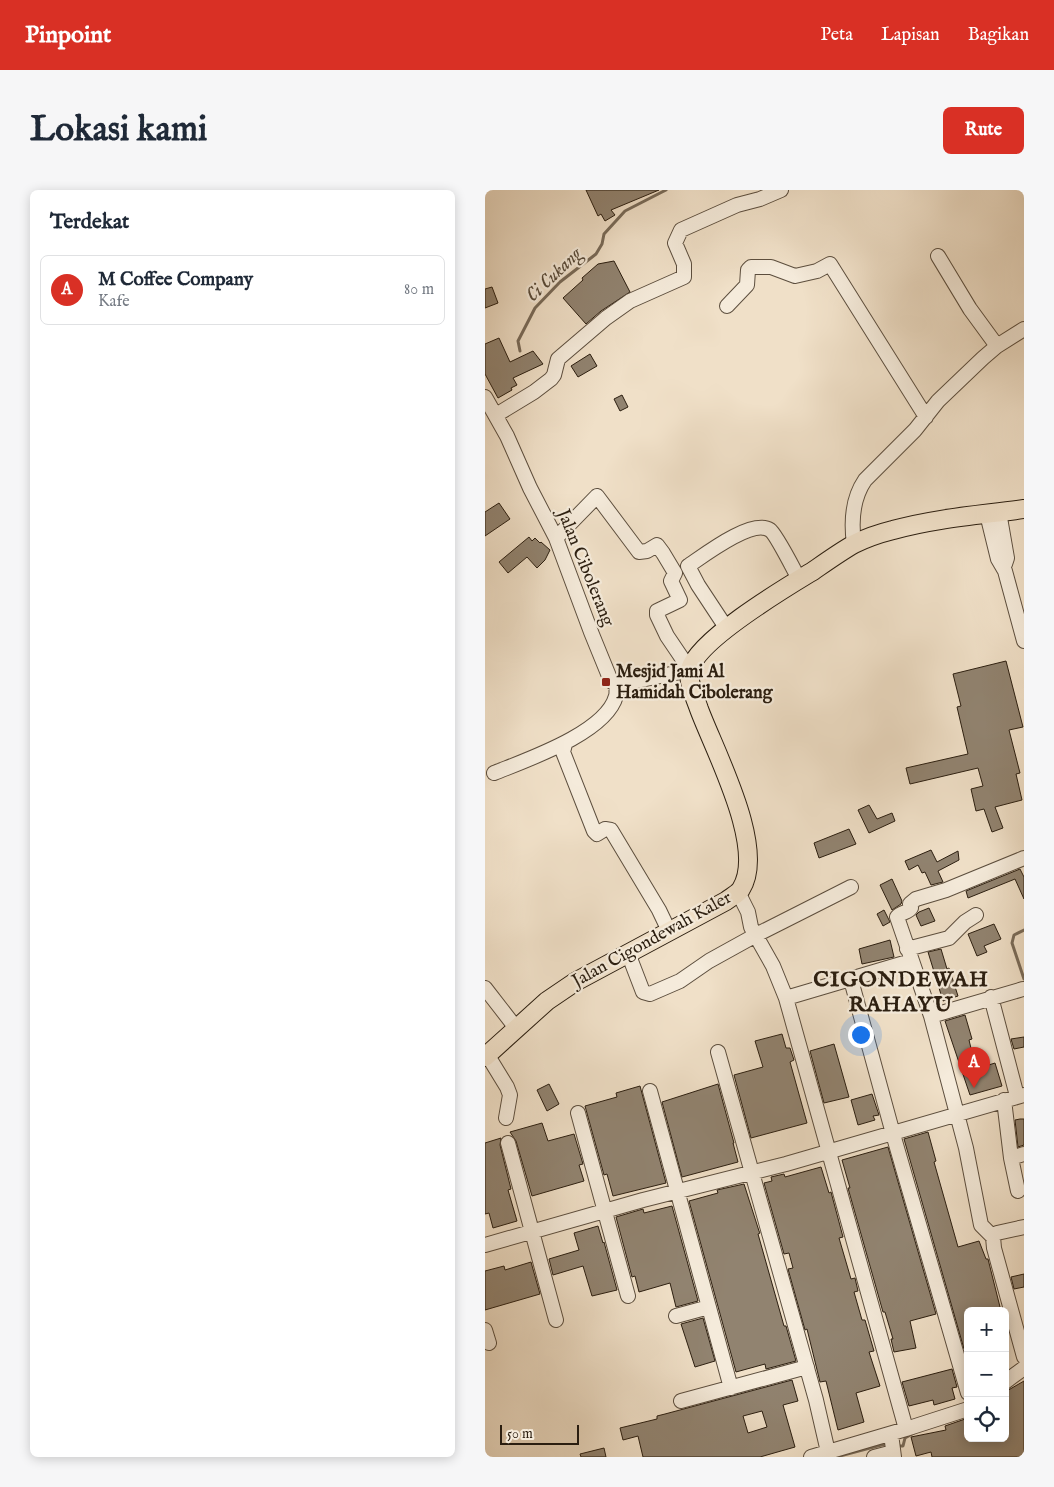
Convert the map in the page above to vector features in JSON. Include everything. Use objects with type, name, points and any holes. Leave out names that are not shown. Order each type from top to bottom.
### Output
[{"type":"main road","points":[[690,670],[694,659],[727,629],[799,579],[855,544],[893,530],[1024,509]]},
{"type":"main road","name":"Jalan Cigondewah Kaler","points":[[486,1056],[547,1001],[575,982],[726,901],[743,885],[748,858],[744,825],[732,788],[694,696],[690,682],[690,670]]},
{"type":"street","points":[[495,415],[534,392],[551,379],[554,375],[558,359],[606,318],[630,301],[684,277],[684,264],[675,243],[681,230],[737,205],[760,199],[781,190]]},
{"type":"street","points":[[938,256],[970,309],[997,346]]},
{"type":"street","points":[[727,306],[747,285],[748,270],[751,268],[771,267],[795,276],[817,271],[830,264],[926,417]]},
{"type":"street","points":[[855,544],[853,531],[854,505],[859,488],[872,472],[895,451],[926,417],[938,401],[997,346],[1024,329]]},
{"type":"street","name":"Jalan Cibolerang","points":[[485,396],[556,538],[603,663],[611,681],[617,685]]},
{"type":"street","points":[[556,538],[597,496],[639,552],[647,551],[657,546],[675,574]]},
{"type":"street","points":[[993,513],[998,559],[1004,567],[1024,641]]},
{"type":"street","points":[[494,773],[565,744],[596,723],[609,709],[616,697],[617,685],[690,670],[667,636],[656,612],[680,600],[671,581],[675,574],[733,536],[743,532],[764,528],[769,529],[777,537],[799,579]]},
{"type":"street","points":[[688,566],[727,629]]},
{"type":"street","points":[[565,744],[563,752],[594,831],[596,834],[605,829],[611,830],[659,910],[669,931]]},
{"type":"street","points":[[1024,858],[946,890],[916,899],[911,902],[910,910],[897,917],[931,1016],[966,1148],[981,1224],[993,1237],[994,1248],[1024,1358]]},
{"type":"street","points":[[628,953],[643,992],[650,994],[680,981],[709,961],[756,935],[851,887]]},
{"type":"street","points":[[737,892],[748,912],[749,922],[773,966],[786,998],[906,1429]]},
{"type":"street","points":[[786,998],[851,980],[949,938],[965,922],[976,915]]},
{"type":"street","points":[[851,980],[964,1379]]},
{"type":"street","points":[[485,988],[516,1028]]},
{"type":"street","points":[[931,1016],[1023,988]]},
{"type":"street","points":[[991,997],[1015,1097],[1018,1191]]},
{"type":"street","points":[[717,1052],[807,1367],[828,1452]]},
{"type":"street","points":[[486,1056],[507,1087],[510,1095],[507,1118]]},
{"type":"street","points":[[650,1091],[731,1388]]},
{"type":"street","points":[[485,1245],[605,1211],[829,1152],[1015,1097]]},
{"type":"street","points":[[578,1113],[628,1296]]},
{"type":"street","points":[[508,1143],[556,1320]]},
{"type":"street","points":[[993,1237],[997,1232],[1024,1227]]},
{"type":"street","points":[[676,1316],[709,1307]]},
{"type":"street","points":[[485,1330],[489,1343]]},
{"type":"street","points":[[681,1401],[807,1367]]},
{"type":"street","points":[[1009,1379],[1024,1368]]},
{"type":"street","points":[[811,1457],[964,1410]]},
{"type":"street","points":[[874,1457],[894,1454],[891,1434]]},
{"type":"building","points":[[586,190],[659,190],[611,210],[615,215],[605,221],[601,214],[598,216]]},
{"type":"building","points":[[614,261],[630,292],[601,311],[586,324],[563,298],[598,264]]},
{"type":"building","points":[[492,287],[498,303],[485,308],[485,289]]},
{"type":"building","points":[[499,338],[510,362],[533,351],[543,364],[513,378],[517,385],[498,398],[485,374],[485,344]]},
{"type":"building","points":[[590,354],[597,366],[578,377],[571,366]]},
{"type":"building","points":[[622,395],[628,407],[620,411],[614,399]]},
{"type":"building","points":[[499,503],[510,519],[485,536],[485,512]]},
{"type":"building","points":[[529,537],[532,541],[535,538],[550,550],[545,560],[537,568],[527,557],[508,573],[499,562]]},
{"type":"building","points":[[1006,661],[1023,727],[1009,730],[1020,773],[1016,774],[1022,800],[995,807],[1003,828],[992,832],[984,809],[976,811],[971,789],[983,786],[978,768],[910,784],[906,768],[968,754],[957,707],[961,706],[953,674]]},
{"type":"building","points":[[869,805],[877,819],[892,813],[895,821],[869,833],[858,810]]},
{"type":"building","points":[[849,829],[856,844],[819,858],[814,843]]},
{"type":"building","points":[[931,850],[937,862],[958,851],[959,860],[938,871],[943,882],[931,885],[925,872],[922,873],[918,865],[909,870],[905,861]]},
{"type":"building","points":[[1020,869],[1024,877],[1024,899],[1015,879],[968,898],[966,891]]},
{"type":"building","points":[[892,879],[902,901],[901,904],[892,910],[880,885]]},
{"type":"building","points":[[929,908],[935,921],[921,926],[916,915]]},
{"type":"building","points":[[884,910],[890,922],[883,926],[877,914]]},
{"type":"building","points":[[994,924],[1001,939],[984,946],[987,952],[977,956],[968,934]]},
{"type":"building","points":[[890,940],[894,957],[862,964],[859,949]]},
{"type":"building","points":[[941,949],[958,996],[943,1001],[928,952]]},
{"type":"building","points":[[965,1015],[972,1039],[969,1040],[976,1069],[995,1063],[1002,1086],[970,1095],[945,1021]]},
{"type":"building","points":[[782,1034],[786,1048],[790,1048],[794,1060],[790,1062],[807,1123],[751,1138],[734,1075],[763,1067],[755,1041]]},
{"type":"building","points":[[1024,1037],[1024,1047],[1014,1049],[1011,1039]]},
{"type":"building","points":[[834,1044],[849,1097],[824,1103],[810,1051]]},
{"type":"building","points":[[549,1084],[559,1104],[547,1111],[537,1090]]},
{"type":"building","points":[[718,1084],[738,1162],[682,1177],[662,1102]]},
{"type":"building","points":[[640,1086],[666,1183],[613,1196],[607,1174],[604,1175],[585,1106],[617,1097],[616,1093]]},
{"type":"building","points":[[872,1094],[879,1115],[873,1116],[875,1120],[858,1125],[851,1100]]},
{"type":"building","points":[[1024,1119],[1024,1145],[1018,1147],[1015,1120]]},
{"type":"building","points":[[542,1123],[548,1141],[574,1134],[583,1164],[579,1165],[584,1181],[532,1196],[516,1141],[510,1132]]},
{"type":"building","points":[[928,1132],[936,1161],[934,1162],[958,1247],[979,1241],[986,1259],[988,1259],[1000,1307],[964,1307],[964,1349],[904,1139]]},
{"type":"building","points":[[501,1138],[500,1145],[511,1189],[508,1190],[517,1221],[493,1228],[489,1213],[485,1214],[485,1143]]},
{"type":"building","points":[[888,1147],[936,1314],[910,1321],[916,1348],[894,1352],[891,1339],[893,1339],[885,1312],[883,1312],[842,1160]]},
{"type":"building","points":[[821,1167],[829,1193],[831,1192],[843,1237],[839,1238],[851,1279],[855,1278],[858,1291],[854,1292],[874,1351],[869,1352],[880,1386],[856,1393],[864,1422],[838,1430],[826,1381],[820,1382],[807,1329],[805,1330],[788,1269],[793,1268],[789,1253],[784,1254],[764,1183],[772,1181],[771,1177],[784,1174],[785,1177]]},
{"type":"building","points":[[744,1184],[760,1233],[758,1234],[784,1326],[786,1326],[796,1361],[766,1369],[765,1364],[736,1372],[689,1201],[718,1193],[717,1190]]},
{"type":"building","points":[[672,1206],[698,1301],[676,1307],[670,1283],[639,1292],[635,1276],[632,1277],[616,1217],[643,1209],[644,1213]]},
{"type":"building","points":[[598,1226],[617,1290],[592,1296],[583,1266],[553,1275],[549,1259],[579,1250],[574,1233]]},
{"type":"building","points":[[531,1262],[540,1294],[485,1310],[485,1271],[504,1266],[505,1270]]},
{"type":"building","points":[[1024,1274],[1024,1287],[1014,1289],[1011,1277]]},
{"type":"building","points":[[703,1318],[715,1361],[695,1367],[681,1324]]},
{"type":"building","points":[[952,1369],[957,1387],[952,1388],[955,1399],[934,1405],[933,1400],[909,1406],[902,1382]]},
{"type":"building","points":[[792,1380],[798,1401],[783,1405],[795,1447],[760,1457],[643,1457],[638,1436],[623,1440],[620,1428],[657,1419],[657,1416]],"holes":[[[762,1411],[767,1427],[748,1433],[743,1416]]]},
{"type":"building","points":[[1024,1381],[1024,1457],[932,1457],[931,1452],[916,1456],[911,1437],[946,1430],[945,1426],[964,1419],[964,1442],[1009,1442],[1009,1390]]},
{"type":"building","points":[[604,1448],[606,1457],[581,1457],[580,1454]]},
{"type":"waterway","name":"Ci Cukang","points":[[520,351],[518,341],[535,308],[560,282],[596,254],[602,244],[604,234],[625,211],[666,190]]},
{"type":"waterway","points":[[1024,930],[1014,935],[1012,943],[1024,979]]},
{"type":"waterway","points":[[899,1446],[903,1446],[905,1438],[914,1433]]},
{"type":"waterway","points":[[840,1456],[885,1444]]},
{"type":"place","name":"Mesjid Jami Al Hamidah Cibolerang","points":[[606,682]]},
{"type":"place","name":"M Coffee Company","points":[[974,1088]]},
{"type":"district","name":"CIGONDEWAH RAHAYU","points":[[901,992]]}]
